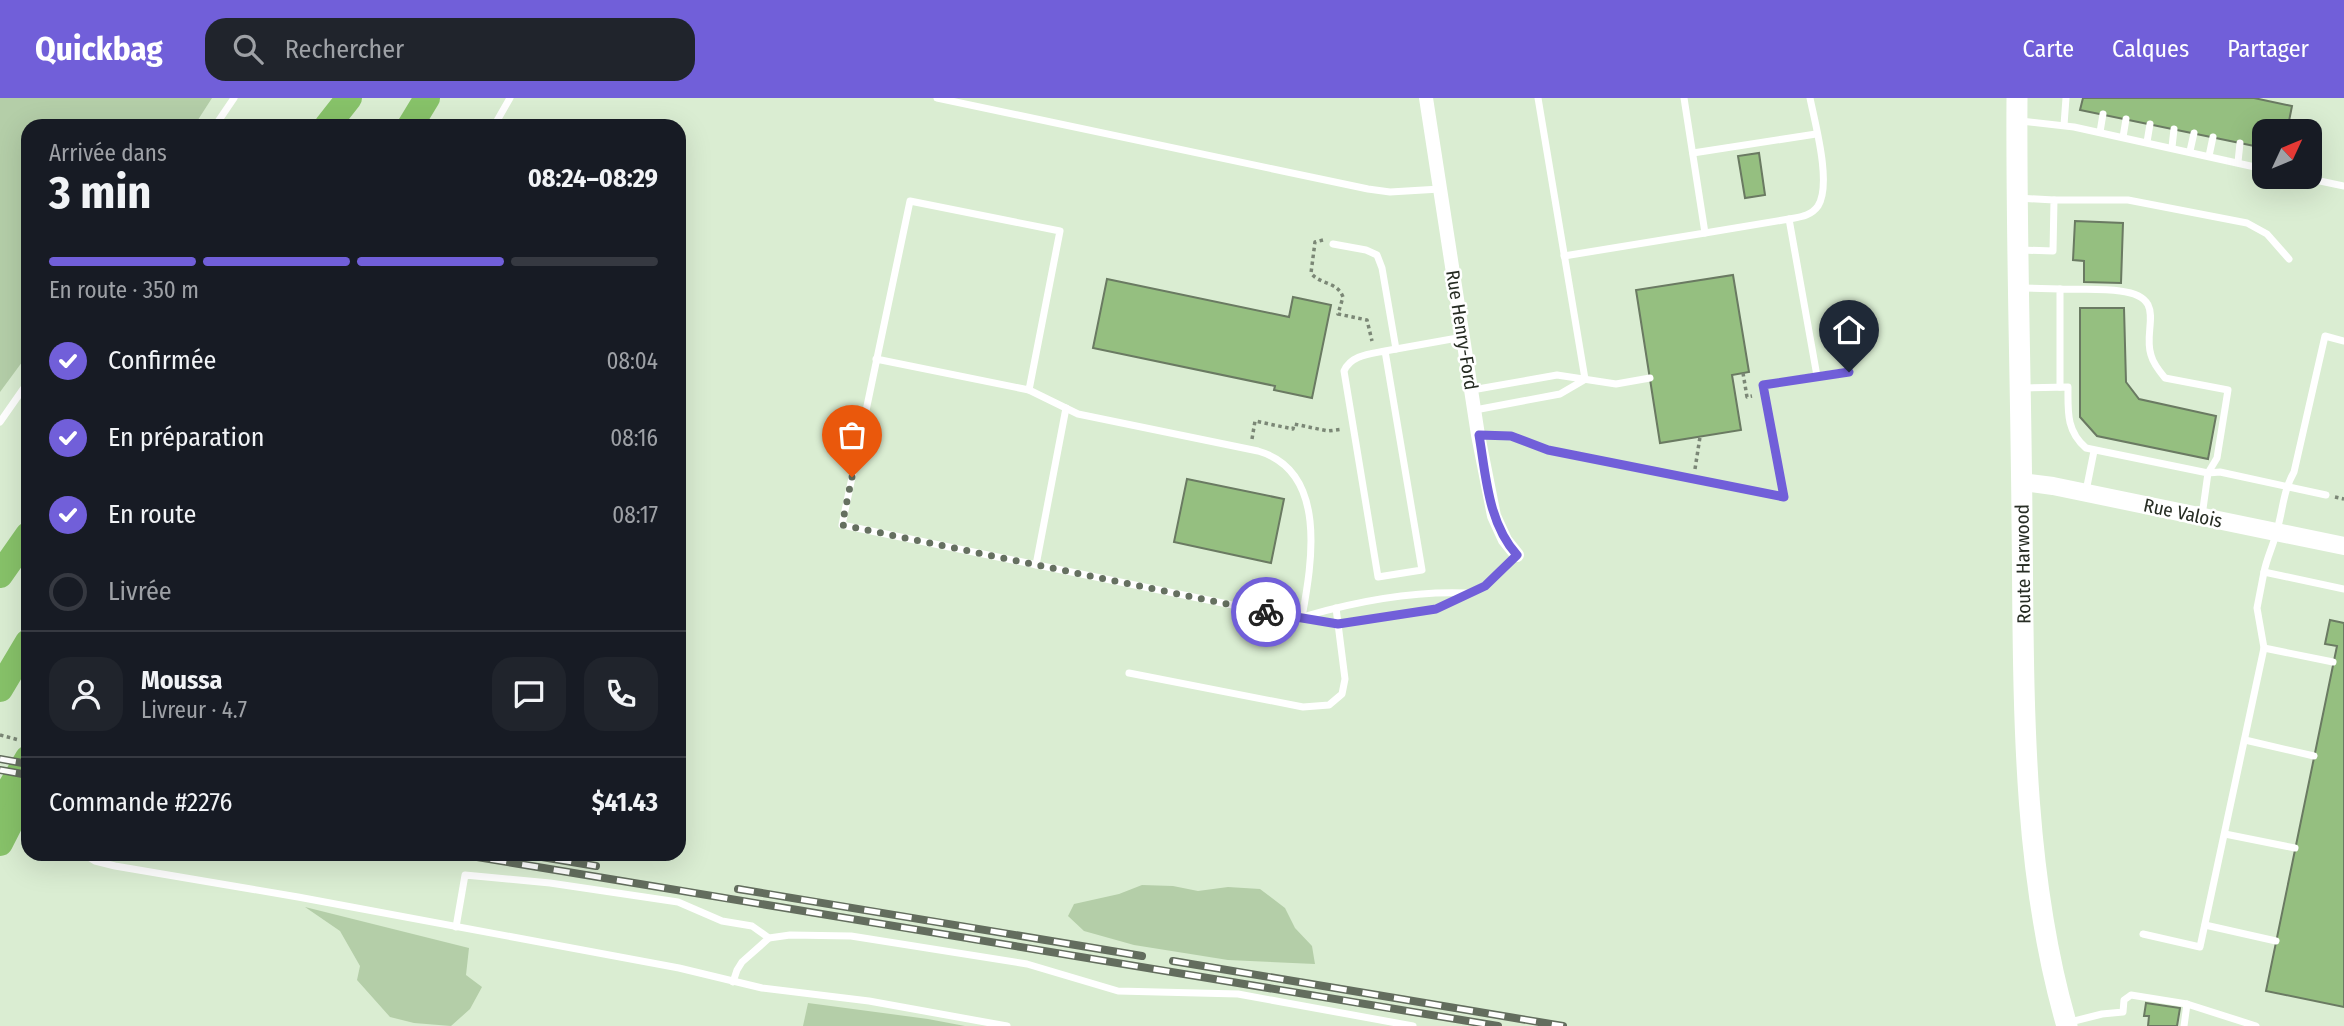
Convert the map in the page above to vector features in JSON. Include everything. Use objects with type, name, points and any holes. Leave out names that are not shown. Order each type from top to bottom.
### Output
[{"type":"highway","points":[[332,119],[349,98]]},
{"type":"highway","points":[[345,119],[358,98]]},
{"type":"highway","points":[[414,119],[427,98]]},
{"type":"highway","points":[[0,575],[21,546]]},
{"type":"highway","points":[[0,688],[21,654]]},
{"type":"highway","points":[[3,824],[21,776]]},
{"type":"highway","points":[[3,824],[21,798]]},
{"type":"main road","name":"Route Harwood","points":[[2017,98],[2025,669],[2031,810],[2044,933],[2066,1025]]},
{"type":"street","name":"Rue Henry-Ford","points":[[1426,98],[1494,516],[1505,540],[1517,555]]},
{"type":"street","name":"Rue Valois","points":[[2022,482],[2344,545]]},
{"type":"lane","points":[[220,119],[234,98]]},
{"type":"lane","points":[[498,119],[510,98]]},
{"type":"lane","points":[[937,98],[1368,189],[1390,192],[1440,189]]},
{"type":"lane","points":[[1538,98],[1585,379]]},
{"type":"lane","points":[[1684,98],[1705,233]]},
{"type":"lane","points":[[1564,256],[1789,219],[1811,213],[1819,205],[1823,181],[1810,98]]},
{"type":"lane","points":[[2064,125],[2066,98]]},
{"type":"lane","points":[[2100,132],[2103,114]]},
{"type":"lane","points":[[2123,137],[2126,119]]},
{"type":"lane","points":[[2017,121],[2064,125],[2252,165]]},
{"type":"lane","points":[[2147,142],[2150,124]]},
{"type":"lane","points":[[2172,147],[2174,129]]},
{"type":"lane","points":[[2190,151],[2194,133]]},
{"type":"lane","points":[[1693,153],[1816,134]]},
{"type":"lane","points":[[2209,156],[2213,137]]},
{"type":"lane","points":[[2238,162],[2240,143]]},
{"type":"lane","points":[[2322,182],[2344,187]]},
{"type":"lane","points":[[2017,198],[2128,200],[2247,223],[2267,234],[2289,259]]},
{"type":"lane","points":[[2018,250],[2053,251],[2054,200]]},
{"type":"lane","points":[[1029,390],[1060,231],[910,201],[842,525],[1247,608],[1338,624],[1436,609],[1495,578],[1517,555]]},
{"type":"lane","points":[[1789,219],[1817,376]]},
{"type":"lane","points":[[1330,242],[1377,255],[1382,268],[1396,349]]},
{"type":"lane","points":[[2019,288],[2120,291],[2141,298],[2147,303],[2152,314],[2150,353],[2165,378],[2228,390],[2217,458],[2208,473],[2202,516]]},
{"type":"lane","points":[[2060,289],[2060,387]]},
{"type":"lane","points":[[1385,351],[1422,570],[1378,577],[1343,377],[1346,365],[1366,355],[1385,351],[1463,337]]},
{"type":"lane","points":[[2143,934],[2200,947],[2264,648],[2257,608],[2264,572],[2277,532],[2286,486],[2294,472],[2325,337],[2344,341]]},
{"type":"lane","points":[[876,359],[1029,390],[1079,414],[1250,450],[1284,464],[1292,471],[1304,498],[1310,526],[1311,559],[1302,617]]},
{"type":"lane","points":[[1479,435],[1511,436],[1548,450],[1784,497],[1763,385],[1849,372]]},
{"type":"lane","points":[[1472,390],[1557,375],[1616,384],[1650,378]]},
{"type":"lane","points":[[1475,410],[1560,394],[1585,379]]},
{"type":"lane","points":[[2020,388],[2068,387],[2069,425],[2073,434],[2086,448],[2094,451],[2208,473],[2220,472],[2326,495]]},
{"type":"lane","points":[[0,422],[21,392]]},
{"type":"lane","points":[[1036,565],[1066,408]]},
{"type":"lane","points":[[2086,493],[2094,451]]},
{"type":"lane","points":[[2264,572],[2344,589]]},
{"type":"lane","points":[[1302,617],[1336,608],[1432,592],[1467,594]]},
{"type":"lane","points":[[1129,673],[1303,707],[1323,707],[1336,700],[1344,688],[1336,608]]},
{"type":"lane","points":[[2264,648],[2333,662]]},
{"type":"lane","points":[[2245,740],[2314,756]]},
{"type":"lane","points":[[0,795],[21,800]]},
{"type":"lane","points":[[2225,834],[2295,848]]},
{"type":"lane","points":[[95,861],[679,968],[761,988],[869,1001],[1007,1026]]},
{"type":"lane","points":[[456,927],[465,874],[550,883],[678,902],[722,920],[752,926],[769,938]]},
{"type":"lane","points":[[2205,925],[2276,941]]},
{"type":"lane","points":[[733,982],[742,962],[769,938],[811,934],[888,940],[1027,964],[1118,991],[1238,994],[1413,1026]]},
{"type":"lane","points":[[2066,1025],[2102,1013],[2123,1012],[2124,1000],[2131,995],[2187,1004],[2253,1025]]},
{"type":"lane","points":[[2184,1026],[2187,1004]]},
{"type":"path","points":[[1330,242],[1319,239],[1315,242],[1310,270],[1318,281],[1334,285],[1342,292],[1338,314]]},
{"type":"path","points":[[1330,312],[1367,320],[1373,346]]},
{"type":"path","points":[[1742,373],[1747,397],[1752,396]]},
{"type":"path","points":[[1250,450],[1255,421],[1293,429],[1294,424],[1328,431]]},
{"type":"path","points":[[1697,457],[1700,436]]},
{"type":"path","points":[[0,735],[21,740]]},
{"type":"green space","points":[[0,98],[212,98],[198,119],[21,119],[21,364],[0,392]]},
{"type":"green space","points":[[1142,885],[1173,886],[1198,891],[1228,887],[1260,889],[1285,908],[1295,928],[1312,946],[1315,964],[1228,960],[1134,945],[1084,931],[1068,916],[1074,904],[1119,894]]},
{"type":"green space","points":[[305,907],[469,948],[466,975],[482,987],[470,1009],[451,1026],[414,1023],[390,1017],[357,980],[360,966],[340,931]]},
{"type":"green space","points":[[808,1003],[928,1019],[965,1026],[803,1026]]},
{"type":"building","points":[[2083,98],[2254,98],[2292,106],[2289,119],[2252,119],[2252,146],[2080,110]]},
{"type":"building","points":[[1759,153],[1765,195],[1745,198],[1738,156]]},
{"type":"building","points":[[2075,221],[2123,223],[2121,283],[2084,282],[2084,261],[2073,260]]},
{"type":"building","points":[[1733,275],[1749,372],[1732,375],[1741,430],[1660,443],[1636,290]]},
{"type":"building","points":[[1107,279],[1289,317],[1293,297],[1331,305],[1312,398],[1274,390],[1275,386],[1093,348]]},
{"type":"building","points":[[2080,308],[2124,308],[2126,382],[2139,399],[2216,416],[2208,459],[2097,436],[2080,417]]},
{"type":"building","points":[[1187,479],[1284,499],[1271,563],[1174,542]]},
{"type":"building","points":[[2330,620],[2344,623],[2344,1007],[2266,991],[2337,646],[2325,644]]},
{"type":"building","points":[[2146,1003],[2180,1008],[2177,1026],[2148,1026],[2149,1016],[2144,1016]]},
{"type":"railway","points":[[0,759],[21,763]]},
{"type":"railway","points":[[0,770],[21,774]]},
{"type":"railway","points":[[501,861],[1498,1026]]},
{"type":"railway","points":[[566,861],[596,866]]},
{"type":"railway","points":[[738,889],[1142,956]]},
{"type":"railway","points":[[1173,961],[1563,1026]]},
{"type":"way so far","points":[[852,477],[842,525],[1266,612]]},
{"type":"route","points":[[1266,612],[1338,624],[1407,614],[1436,609],[1485,586],[1495,578],[1517,555],[1505,540],[1494,516],[1479,435],[1511,436],[1548,450],[1784,497],[1763,385],[1849,372]]}]
